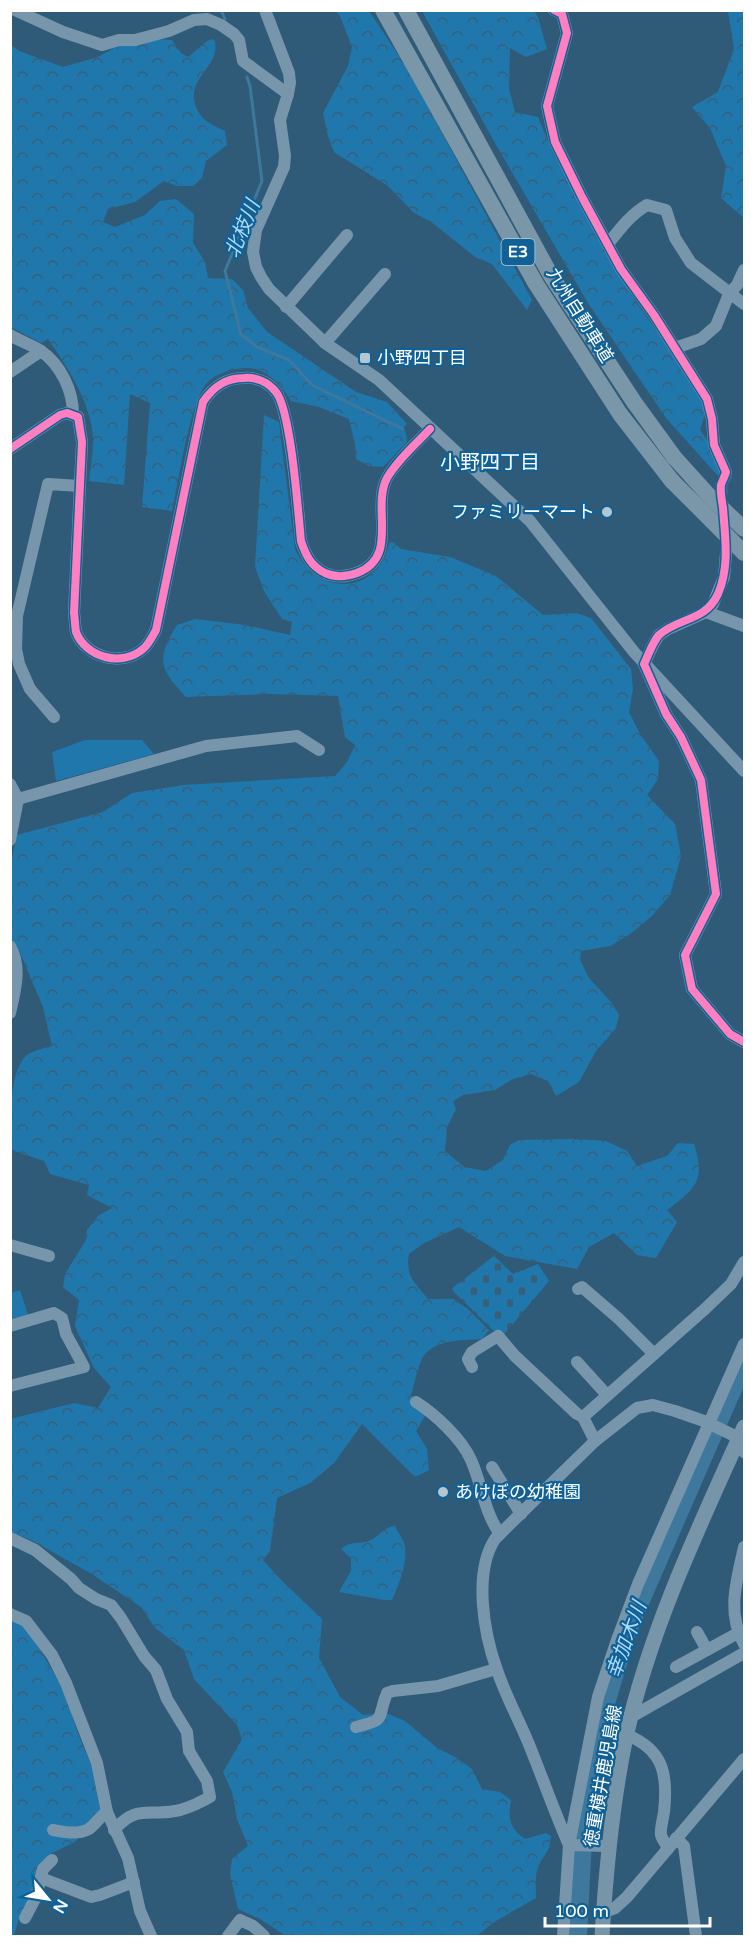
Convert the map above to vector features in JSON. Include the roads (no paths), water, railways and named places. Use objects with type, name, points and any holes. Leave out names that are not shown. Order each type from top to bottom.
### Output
[{"type":"highway","name":"九州自動車道","points":[[383,10],[536,284],[620,414],[672,481],[744,553]]},
{"type":"highway","name":"九州自動車道","points":[[406,10],[550,274],[628,393],[674,457],[712,499],[744,529]]},
{"type":"main road","name":"徳重横井鹿児島線","points":[[602,1936],[604,1912],[602,1846],[631,1717],[651,1651],[670,1600],[740,1437]]},
{"type":"street","points":[[15,10],[63,33],[102,45],[119,40],[135,40],[169,31],[194,20],[214,21],[239,40],[243,61],[288,94]]},
{"type":"street","points":[[265,10],[289,73],[290,83],[280,120],[285,156],[284,167],[256,230],[253,252],[261,277],[286,307],[325,343],[379,380],[530,521],[644,664],[744,771]]},
{"type":"street","points":[[554,10],[562,14],[567,33],[547,106],[555,142],[621,269],[707,399],[712,419],[714,445],[726,472]]},
{"type":"street","points":[[608,244],[623,224],[647,205],[666,210],[675,238],[691,263],[744,304]]},
{"type":"street","points":[[286,307],[347,235]]},
{"type":"street","points":[[675,348],[701,339],[716,326],[729,294],[737,285],[744,270]]},
{"type":"street","points":[[325,343],[385,274]]},
{"type":"street","points":[[10,335],[41,351],[50,359],[71,393],[73,414]]},
{"type":"street","points":[[10,372],[41,351]]},
{"type":"street","points":[[10,449],[60,415],[67,413],[78,417],[82,442],[74,613],[76,631],[90,650],[100,656],[126,658],[143,649],[156,630],[203,402],[210,391],[220,383],[236,378],[253,377],[276,391],[286,414],[301,541],[305,553],[312,564],[320,570],[340,577],[364,570],[378,554],[382,545],[386,480],[397,464],[430,429]]},
{"type":"street","points":[[54,717],[30,689],[19,664],[16,649],[17,616],[48,484],[81,486]]},
{"type":"street","points":[[726,553],[724,577],[713,604],[706,612],[659,635],[644,664],[666,714],[681,737],[701,780],[716,894],[686,955],[692,988],[730,1034],[744,1042]]},
{"type":"street","points":[[706,612],[744,626]]},
{"type":"street","points":[[18,799],[206,746],[297,736],[319,750]]},
{"type":"street","points":[[10,784],[18,799],[10,840]]},
{"type":"street","points":[[10,946],[16,957],[17,967],[10,1013]]},
{"type":"street","points":[[10,1245],[49,1256]]},
{"type":"street","points":[[583,1417],[731,1284],[744,1262]]},
{"type":"street","points":[[578,1289],[582,1287],[654,1354]]},
{"type":"street","points":[[10,1326],[54,1313],[62,1318],[66,1334],[84,1367],[10,1386]]},
{"type":"street","points":[[472,1367],[468,1359],[472,1352],[498,1336],[515,1356],[583,1417],[595,1441]]},
{"type":"street","points":[[563,1936],[573,1845],[598,1697],[638,1584],[744,1344]]},
{"type":"street","points":[[577,1362],[608,1395]]},
{"type":"street","points":[[416,1402],[430,1411],[464,1447],[471,1459],[492,1523],[500,1534]]},
{"type":"street","points":[[573,1845],[496,1669],[485,1624],[483,1582],[488,1555],[495,1539],[500,1534],[595,1441],[637,1408],[653,1405],[710,1424],[740,1437]]},
{"type":"street","points":[[492,1467],[521,1514]]},
{"type":"street","points":[[10,1538],[35,1550],[79,1588],[111,1605],[144,1656],[156,1670],[167,1699],[187,1732],[189,1751],[207,1781],[210,1797],[190,1808],[134,1813],[123,1819],[114,1830]]},
{"type":"street","points":[[744,1547],[734,1599],[734,1622],[744,1644]]},
{"type":"street","points":[[10,1614],[26,1621],[52,1655],[66,1683],[97,1763],[107,1812],[128,1858],[140,1911],[151,1936]]},
{"type":"street","points":[[697,1632],[707,1650]]},
{"type":"street","points":[[676,1666],[738,1633]]},
{"type":"street","points":[[631,1717],[744,1653]]},
{"type":"street","points":[[356,1726],[377,1722],[387,1693],[438,1686],[496,1669]]},
{"type":"street","points":[[627,1736],[647,1745],[654,1751],[662,1767],[665,1779],[665,1800],[661,1836],[672,1843],[684,1846],[696,1936]]},
{"type":"street","points":[[604,1912],[615,1908],[627,1897],[744,1759]]},
{"type":"street","points":[[54,1830],[78,1833],[90,1828],[100,1816],[107,1812]]},
{"type":"street","points":[[573,1845],[602,1846]]},
{"type":"street","points":[[25,1918],[36,1897],[43,1869],[52,1860]]},
{"type":"street","points":[[41,1878],[91,1897],[100,1896],[134,1882]]},
{"type":"street","points":[[228,1936],[240,1920],[253,1926],[264,1936]]},
{"type":"waterway","name":"北枝川","points":[[221,10],[225,19]]},
{"type":"waterway","name":"北枝川","points":[[247,77],[262,181],[225,271],[241,334],[257,347],[289,360],[312,385],[403,429]]},
{"type":"waterway","name":"幸加木川","points":[[577,1936],[583,1821],[594,1740],[627,1630],[744,1361]]},
{"type":"tunnel","points":[[723,513],[721,485],[726,472]]},
{"type":"place","name":"小野四丁目","points":[[365,358]]},
{"type":"place","name":"ファミリーマート","points":[[607,512]]},
{"type":"place","name":"あけぼの幼稚園","points":[[443,1492]]},
{"type":"district","name":"小野四丁目","points":[[490,463]]}]
